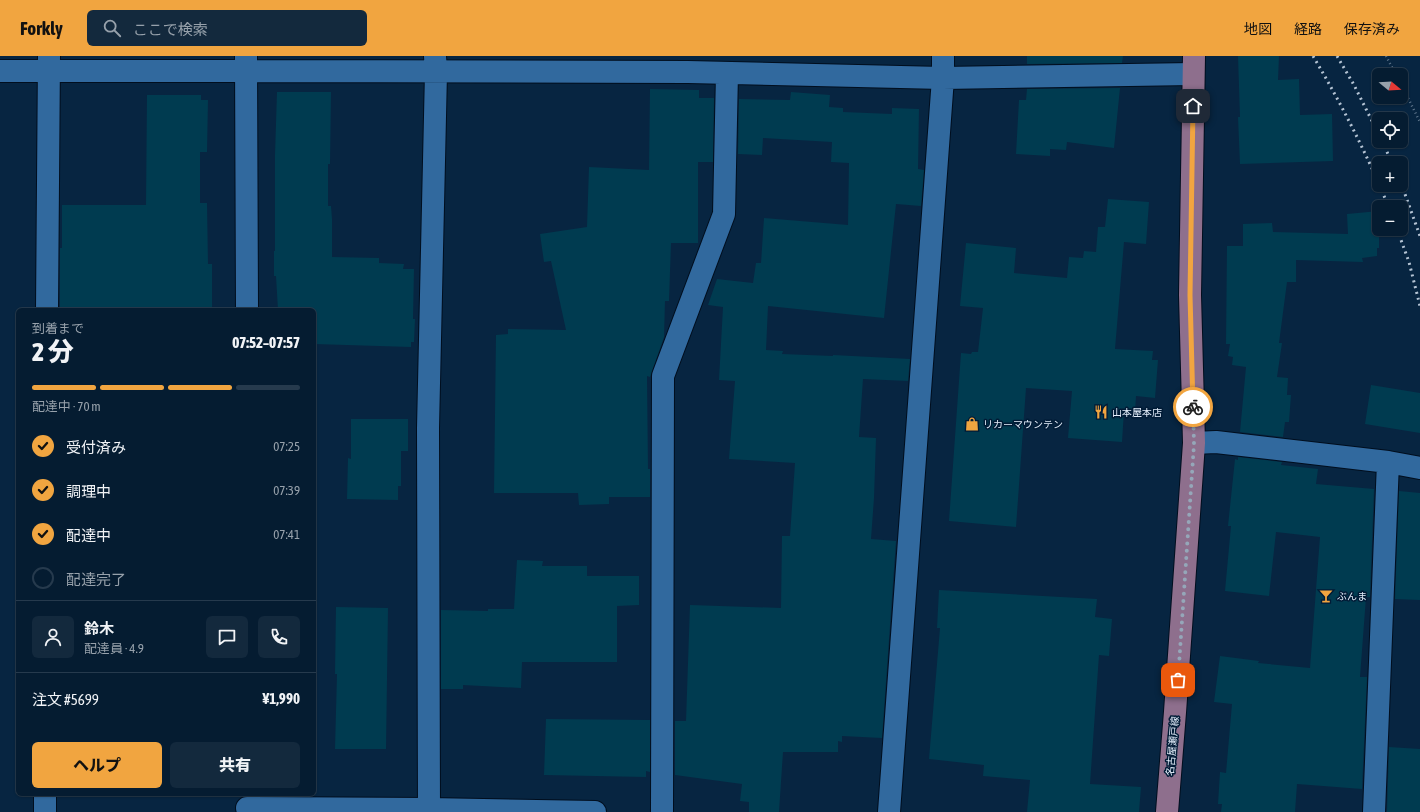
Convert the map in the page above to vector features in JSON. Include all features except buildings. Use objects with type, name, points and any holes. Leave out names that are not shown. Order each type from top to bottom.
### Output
[{"type":"main road","name":"名古屋瀬戸線","points":[[1167,812],[1194,444],[1190,295],[1193,65]]},
{"type":"street","points":[[890,812],[943,78],[943,56]]},
{"type":"street","points":[[246,63],[247,308]]},
{"type":"street","points":[[0,72],[49,64],[688,64],[727,73],[943,78],[1193,65]]},
{"type":"street","points":[[47,308],[49,64]]},
{"type":"street","points":[[429,811],[428,428],[435,64]]},
{"type":"street","points":[[662,812],[663,376],[724,214],[727,73]]},
{"type":"street","points":[[1194,444],[1216,442],[1388,462],[1420,468]]},
{"type":"street","points":[[1374,812],[1388,462]]},
{"type":"street","points":[[45,796],[45,812]]},
{"type":"street","points":[[247,805],[429,811],[594,812]]},
{"type":"path","points":[[1386,56],[1392,68]]},
{"type":"path","points":[[1408,98],[1420,122]]},
{"type":"railway","points":[[1313,56],[1348,119],[1372,169]]},
{"type":"railway","points":[[1337,56],[1354,85],[1372,121]]},
{"type":"railway","points":[[1385,148],[1389,156]]},
{"type":"railway","points":[[1382,192],[1386,200]]},
{"type":"railway","points":[[1404,192],[1420,236]]},
{"type":"railway","points":[[1400,236],[1409,262],[1420,306]]},
{"type":"way so far","points":[[1178,680],[1194,444],[1193,407]]},
{"type":"place","name":"山本屋本店","points":[[1101,412]]},
{"type":"place","name":"リカーマウンテン","points":[[972,424]]},
{"type":"place","name":"ぶんま","points":[[1326,596]]},
{"type":"route","points":[[1193,106],[1190,295],[1193,407]]}]
